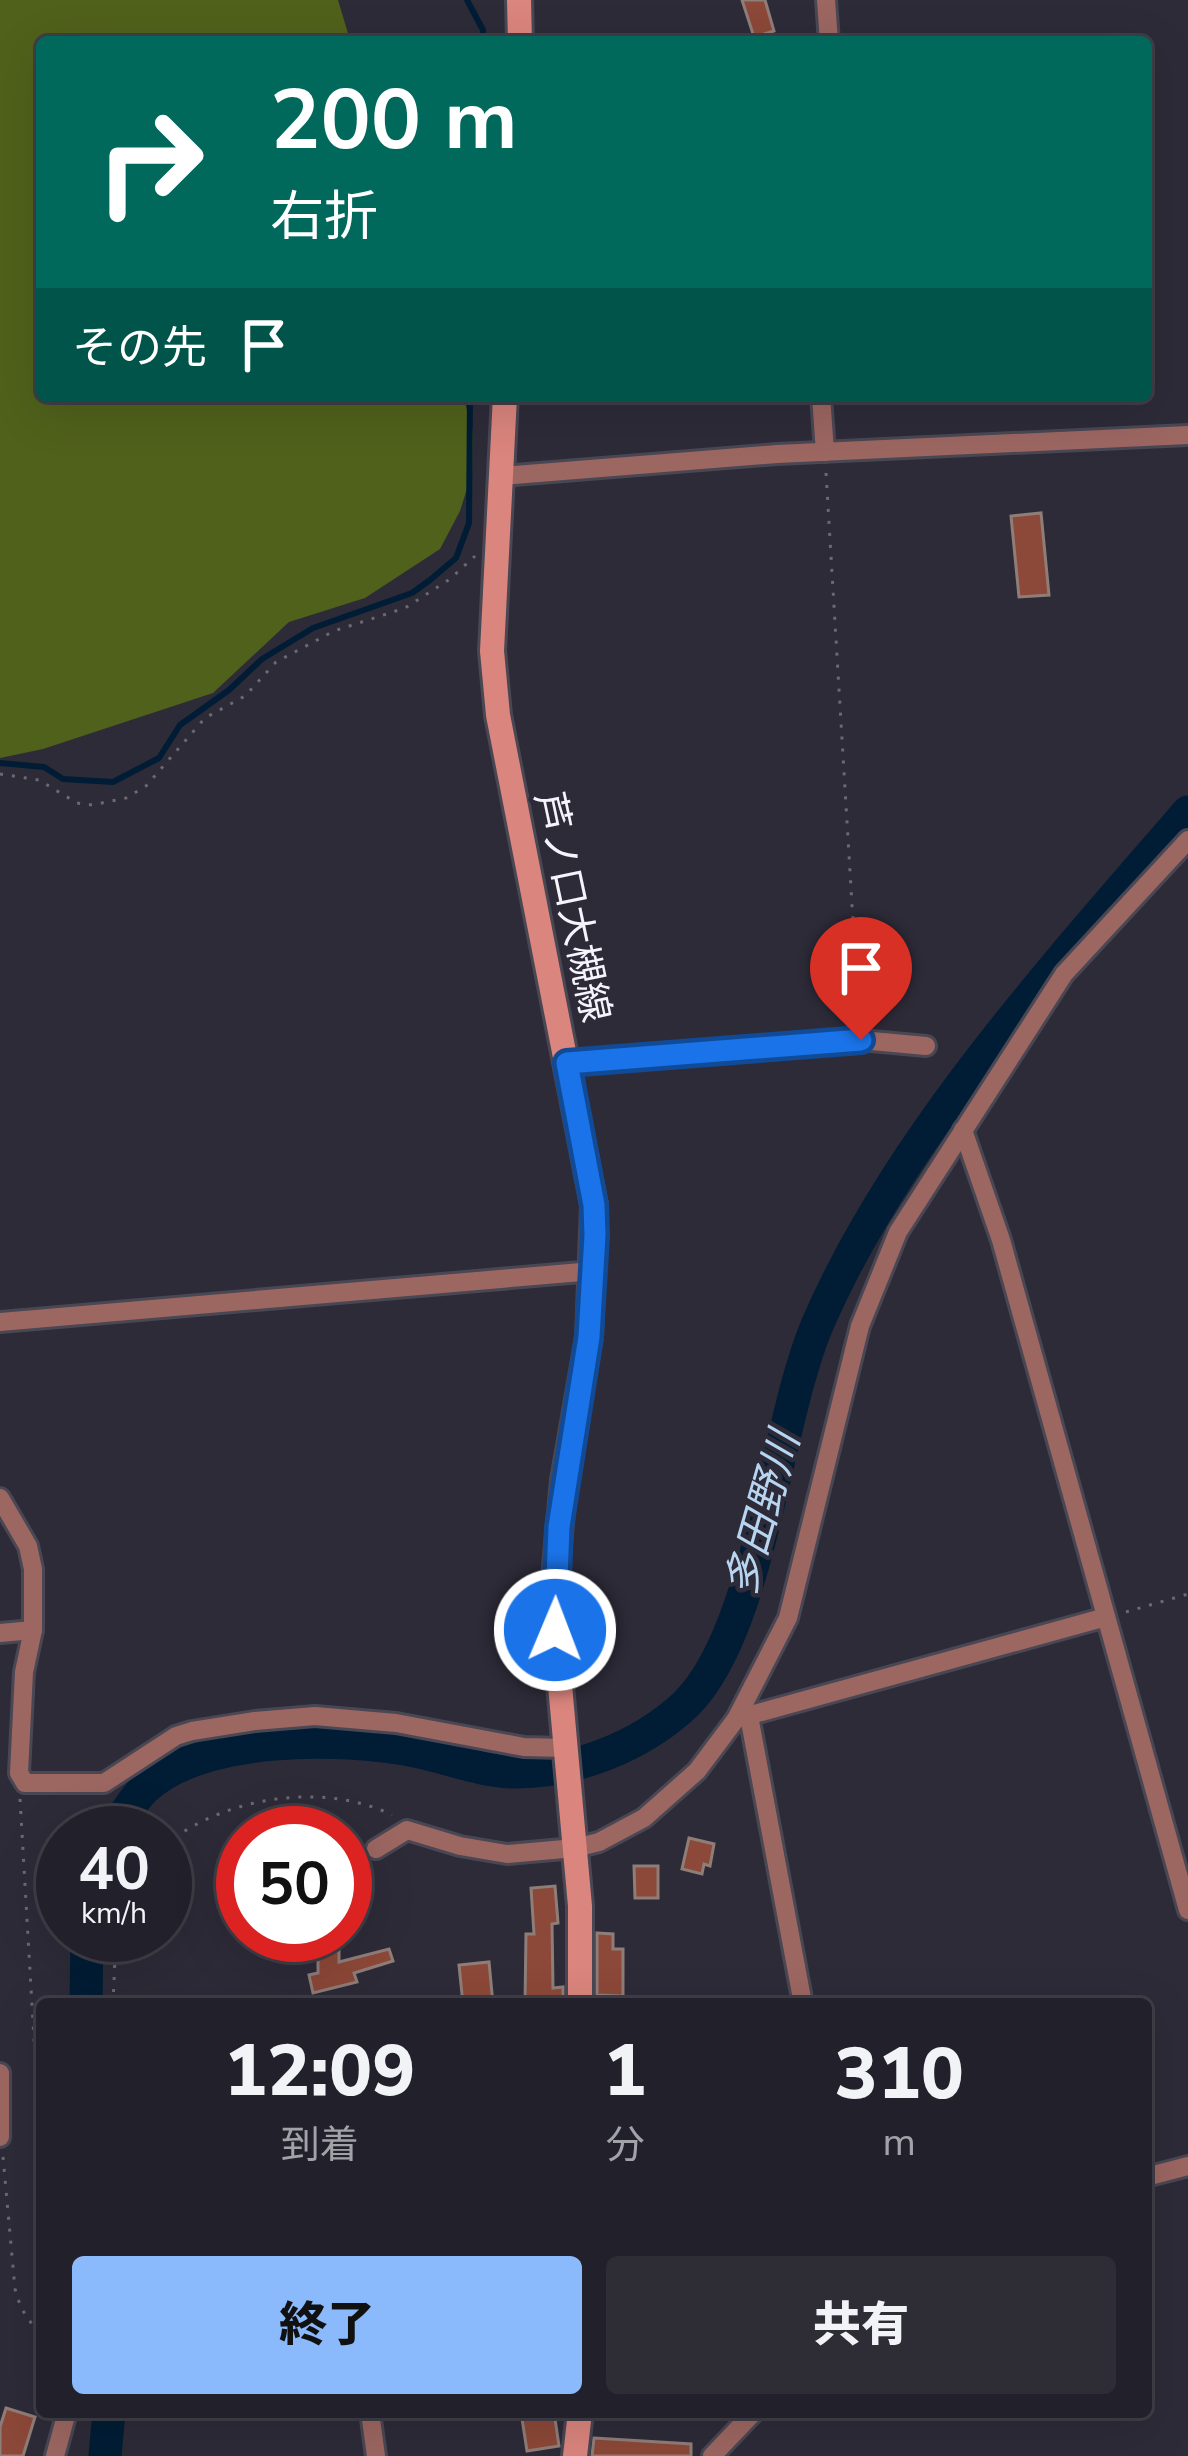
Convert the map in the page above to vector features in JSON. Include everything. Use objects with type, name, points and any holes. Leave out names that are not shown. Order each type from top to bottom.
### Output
[{"type":"main road","points":[[519,0],[520,36]]},
{"type":"main road","name":"芦ノ口大槻線","points":[[506,402],[491,651],[498,715],[594,1205],[589,1337],[564,1480],[556,1566],[555,1630],[580,1906],[580,1998]]},
{"type":"main road","points":[[575,2456],[579,2418]]},
{"type":"street","points":[[826,0],[829,36]]},
{"type":"street","points":[[821,402],[825,452]]},
{"type":"street","points":[[501,476],[825,452],[1188,435]]},
{"type":"street","points":[[376,1849],[404,1831],[507,1854],[575,1848],[618,1833],[669,1799],[743,1718],[788,1618],[860,1326],[898,1232],[1064,974],[1188,841]]},
{"type":"street","points":[[567,1063],[861,1040],[926,1046]]},
{"type":"street","points":[[963,1130],[1001,1240],[1188,1910]]},
{"type":"street","points":[[0,1322],[593,1271]]},
{"type":"street","points":[[0,1498],[28,1546],[33,1569],[33,1630],[24,1672],[19,1773],[25,1784],[104,1783],[176,1736],[255,1720],[315,1717],[396,1723],[524,1747],[564,1748]]},
{"type":"street","points":[[743,1718],[1106,1617]]},
{"type":"street","points":[[0,1633],[33,1630]]},
{"type":"street","points":[[743,1718],[801,1998]]},
{"type":"street","points":[[0,2073],[1,2136]]},
{"type":"street","points":[[1152,2175],[1188,2166]]},
{"type":"street","points":[[55,2456],[65,2418]]},
{"type":"street","points":[[371,2418],[376,2456]]},
{"type":"street","points":[[712,2456],[748,2418]]},
{"type":"path","points":[[825,452],[861,1040]]},
{"type":"path","points":[[0,774],[39,780],[77,802],[92,805],[126,798],[146,786],[205,718],[245,696],[276,662],[334,631],[405,608],[450,579],[468,560],[497,547]]},
{"type":"path","points":[[1106,1617],[1188,1594]]},
{"type":"path","points":[[19,1773],[36,2124]]},
{"type":"path","points":[[192,1827],[270,1799],[342,1800],[374,1806],[394,1816],[404,1831]]},
{"type":"path","points":[[113,1998],[115,1962]]},
{"type":"path","points":[[1,2136],[15,2289],[36,2330]]},
{"type":"green space","points":[[0,0],[338,0],[349,36],[36,36],[36,402],[465,402],[473,431],[472,473],[460,511],[440,549],[365,598],[289,622],[213,693],[43,749],[0,758]]},
{"type":"building","points":[[742,0],[765,0],[774,31],[754,36]]},
{"type":"building","points":[[1041,513],[1049,595],[1019,597],[1011,516]]},
{"type":"building","points":[[689,1838],[714,1844],[710,1866],[704,1864],[702,1874],[682,1869]]},
{"type":"building","points":[[634,1866],[658,1866],[658,1898],[635,1898]]},
{"type":"building","points":[[555,1886],[558,1923],[552,1924],[553,1988],[563,1987],[563,1998],[525,1998],[526,1934],[534,1934],[531,1888]]},
{"type":"building","points":[[597,1933],[613,1934],[613,1949],[623,1949],[623,1996],[597,1995]]},
{"type":"building","points":[[389,1949],[393,1961],[354,1973],[357,1982],[313,1993],[309,1975],[318,1973],[318,1962],[372,1962],[372,1953]]},
{"type":"building","points":[[489,1962],[492,1998],[462,1998],[459,1965]]},
{"type":"building","points":[[6,2408],[35,2417],[23,2456],[0,2456]]},
{"type":"building","points":[[522,2418],[555,2418],[559,2446],[527,2451]]},
{"type":"building","points":[[594,2438],[691,2444],[691,2456],[592,2456]]},
{"type":"waterway","points":[[467,0],[483,36]]},
{"type":"waterway","points":[[0,763],[44,767],[63,779],[113,782],[159,758],[180,725],[262,659],[313,628],[412,593],[430,580],[456,558],[469,523],[470,402]]},
{"type":"waterway","name":"多田野川","points":[[130,1806],[169,1771],[200,1758],[274,1744],[384,1746],[500,1771],[558,1768],[627,1745],[685,1705],[710,1672],[731,1629],[749,1579],[803,1365],[852,1254],[891,1186],[984,1055],[1188,812]]},
{"type":"waterway","name":"多田野川","points":[[86,1998],[87,1962]]},
{"type":"waterway","name":"多田野川","points":[[105,2456],[108,2418]]},
{"type":"route","points":[[555,1630],[559,1527],[589,1337],[595,1235],[594,1205],[567,1063],[861,1040]]}]
